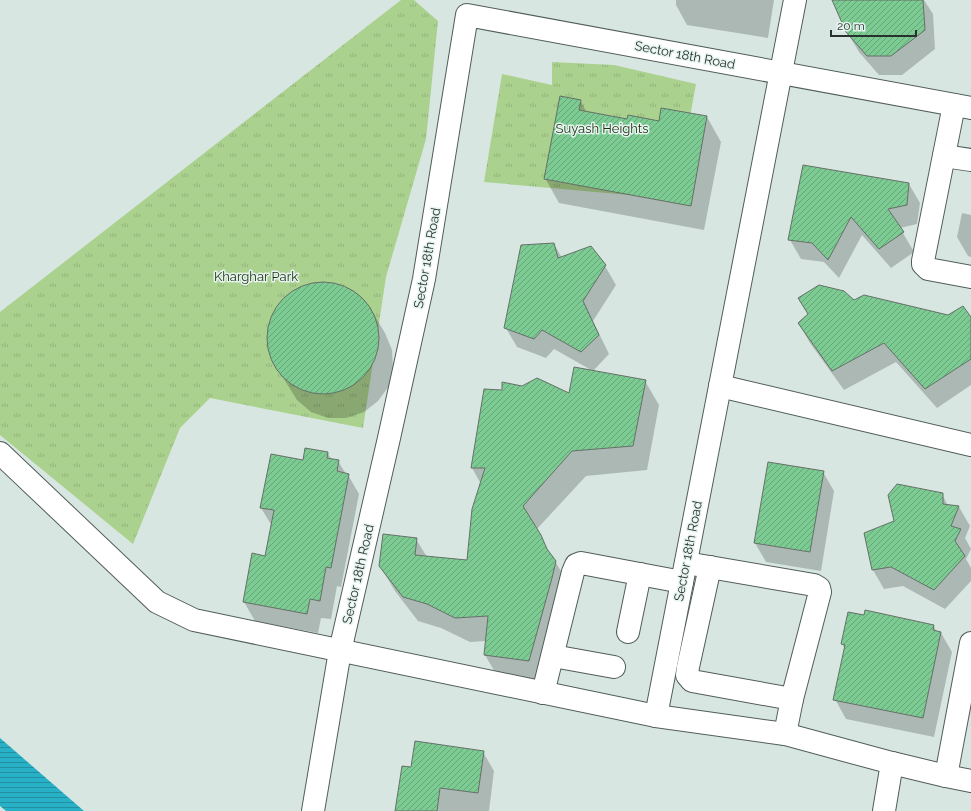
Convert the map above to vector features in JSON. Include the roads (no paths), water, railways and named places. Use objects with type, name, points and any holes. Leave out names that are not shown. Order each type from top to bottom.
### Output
[{"type":"street","name":"Sector 18th Road","points":[[656,716],[795,0]]},
{"type":"street","name":"Sector 18th Road","points":[[313,811],[340,651],[424,279],[467,15],[962,106]]},
{"type":"street","points":[[962,106],[944,156],[923,261],[928,269],[971,278]]},
{"type":"street","points":[[944,156],[971,160]]},
{"type":"street","points":[[720,386],[971,445]]},
{"type":"street","points":[[0,453],[157,602],[194,620],[656,716],[785,734],[892,763],[971,781]]},
{"type":"street","points":[[544,693],[573,572],[576,565],[581,563],[640,574],[684,573],[710,567],[814,585],[819,588],[820,592],[792,699],[785,734]]},
{"type":"street","points":[[710,567],[687,675],[692,681],[792,699]]},
{"type":"street","points":[[628,632],[640,574]]},
{"type":"street","points":[[946,776],[971,644]]},
{"type":"street","points":[[553,656],[614,667]]},
{"type":"street","points":[[884,811],[892,763]]},
{"type":"water","points":[[0,738],[84,811],[6,811],[0,806]]},
{"type":"park label","name":"Suyash Heights","points":[[602,128]]},
{"type":"park label","name":"Kharghar Park","points":[[256,276]]}]
